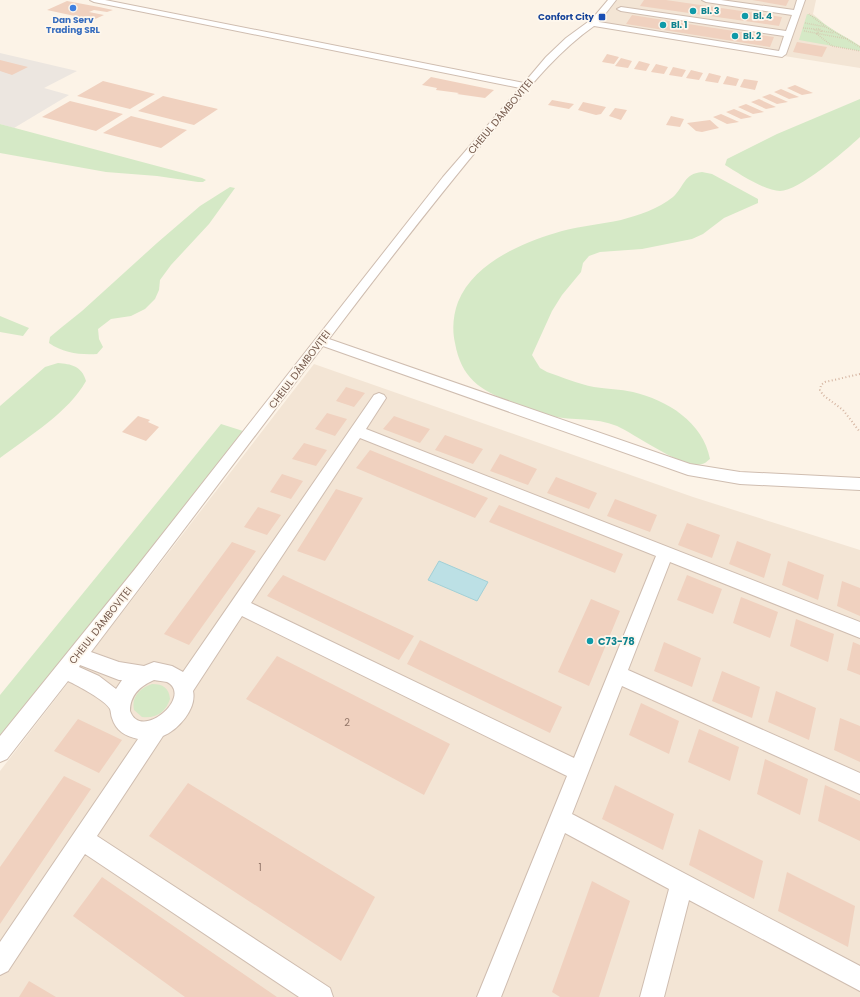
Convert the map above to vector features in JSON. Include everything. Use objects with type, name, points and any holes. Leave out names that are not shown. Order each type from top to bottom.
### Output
[{"type":"street","points":[[94,0],[525,86]]},
{"type":"street","name":"CHEIUL DÂMBOVIȚEI","points":[[0,752],[447,179],[525,86],[564,45],[592,23],[612,0]]},
{"type":"street","points":[[614,17],[628,0]]},
{"type":"street","points":[[706,0],[796,13]]},
{"type":"street","points":[[614,17],[782,54],[801,0]]},
{"type":"street","points":[[592,23],[614,17],[789,34]]},
{"type":"street","points":[[321,341],[688,470],[740,478],[860,484]]},
{"type":"street","points":[[184,689],[379,398]]},
{"type":"street","points":[[357,431],[860,630]]},
{"type":"street","points":[[489,997],[665,554]]},
{"type":"street","points":[[239,606],[579,771]]},
{"type":"street","points":[[77,655],[112,669],[144,675]]},
{"type":"street","points":[[65,670],[92,682],[120,705]]},
{"type":"street","points":[[154,671],[169,673],[180,680],[184,689],[184,696],[178,712],[165,725],[156,729],[136,730],[123,721],[120,713],[120,705],[127,687],[144,675],[154,671]]},
{"type":"street","points":[[618,674],[860,784]]},
{"type":"street","points":[[0,963],[156,729]]},
{"type":"street","points":[[560,819],[860,979]]},
{"type":"street","points":[[82,839],[321,997]]},
{"type":"street","points":[[652,997],[682,884]]},
{"type":"path","points":[[848,39],[804,32],[809,14],[826,27],[848,39],[860,47]]},
{"type":"path","points":[[806,24],[826,27]]},
{"type":"path","points":[[817,34],[819,26]]},
{"type":"path","points":[[805,28],[837,33]]},
{"type":"path","points":[[817,34],[832,46],[860,51]]},
{"type":"path","points":[[860,374],[825,382],[820,390],[823,395],[843,410],[860,432]]},
{"type":"shaded area","name":"Confort City","points":[[617,0],[816,0],[813,14],[828,27],[860,46],[860,68],[601,27],[599,23]]},
{"type":"shaded area","points":[[0,53],[77,71],[44,88],[69,95],[14,128],[0,124]]},
{"type":"shaded area","points":[[314,364],[693,497],[860,550],[860,997],[0,997],[0,771]]},
{"type":"green space","points":[[807,14],[816,17],[833,30],[860,46],[860,51],[799,40]]},
{"type":"green space","points":[[860,99],[860,137],[822,169],[798,185],[780,191],[774,190],[752,181],[725,165],[727,159],[777,134]]},
{"type":"green space","points":[[0,124],[206,180],[203,182],[198,182],[157,176],[106,172],[0,153]]},
{"type":"green space","points":[[702,172],[712,174],[758,199],[758,203],[724,218],[703,234],[692,239],[642,249],[600,252],[589,256],[583,263],[581,272],[562,295],[552,311],[532,355],[540,368],[547,372],[588,386],[633,392],[670,407],[692,424],[700,434],[710,459],[702,464],[684,462],[609,423],[543,414],[506,400],[476,384],[463,367],[458,356],[454,338],[454,322],[458,302],[466,288],[476,276],[488,265],[502,256],[532,241],[569,229],[621,220],[655,208],[673,197],[691,175]]},
{"type":"green space","points":[[230,187],[235,188],[209,224],[171,265],[160,280],[159,290],[155,299],[145,309],[131,316],[111,319],[98,329],[99,339],[103,347],[97,354],[72,353],[49,343],[50,337],[82,311],[157,243],[200,206]]},
{"type":"green space","points":[[0,316],[29,328],[23,336],[0,332]]},
{"type":"green space","points":[[58,363],[72,365],[79,369],[86,381],[79,392],[59,413],[35,433],[0,458],[0,406],[45,367]]},
{"type":"green space","points":[[221,424],[243,431],[0,741],[0,695]]},
{"type":"green space","points":[[152,684],[165,687],[170,699],[166,708],[160,714],[152,717],[142,717],[134,710],[133,705],[135,697],[140,691]]},
{"type":"water","points":[[439,561],[488,582],[477,601],[428,580]]},
{"type":"building","points":[[644,0],[666,0],[782,17],[779,26],[640,6]]},
{"type":"building","points":[[752,0],[789,0],[786,6]]},
{"type":"building","name":"Dan Serv Trading SRL","points":[[67,1],[113,10],[107,12],[94,10],[89,12],[104,15],[93,20],[47,10]]},
{"type":"building","points":[[632,15],[774,37],[770,47],[626,24]]},
{"type":"building","points":[[797,42],[827,47],[822,57],[793,52]]},
{"type":"building","points":[[607,54],[619,57],[614,64],[602,62]]},
{"type":"building","points":[[621,58],[632,61],[628,68],[615,66]]},
{"type":"building","points":[[0,60],[28,67],[12,75],[0,71]]},
{"type":"building","points":[[639,61],[650,64],[646,71],[634,69]]},
{"type":"building","points":[[656,64],[668,67],[664,74],[651,72]]},
{"type":"building","points":[[673,67],[686,70],[682,77],[669,75]]},
{"type":"building","points":[[691,70],[703,73],[699,80],[686,78]]},
{"type":"building","points":[[709,73],[721,76],[718,83],[705,81]]},
{"type":"building","points":[[727,76],[739,79],[736,86],[723,84]]},
{"type":"building","points":[[431,77],[494,90],[485,98],[436,90],[437,88],[422,85]]},
{"type":"building","points":[[744,79],[758,81],[755,90],[740,87]]},
{"type":"building","points":[[103,81],[155,94],[130,109],[77,96]]},
{"type":"building","points":[[795,85],[813,93],[802,95],[787,88]]},
{"type":"building","points":[[781,89],[799,97],[789,99],[774,92]]},
{"type":"building","points":[[770,94],[788,102],[777,104],[762,97]]},
{"type":"building","points":[[163,96],[218,109],[194,125],[138,111]]},
{"type":"building","points":[[759,99],[776,107],[766,109],[751,102]]},
{"type":"building","points":[[552,100],[574,104],[569,109],[548,105]]},
{"type":"building","points":[[70,101],[123,114],[96,131],[42,117]]},
{"type":"building","points":[[583,102],[606,107],[601,114],[596,115],[578,110]]},
{"type":"building","points":[[746,104],[764,112],[753,114],[738,107]]},
{"type":"building","points":[[615,108],[627,110],[621,120],[609,116]]},
{"type":"building","points":[[734,109],[752,117],[741,119],[726,112]]},
{"type":"building","points":[[721,114],[739,122],[727,124],[713,117]]},
{"type":"building","points":[[131,116],[187,130],[161,148],[103,133]]},
{"type":"building","points":[[671,116],[684,119],[680,127],[666,125]]},
{"type":"building","points":[[710,120],[719,128],[702,132],[696,131],[687,123]]},
{"type":"building","points":[[346,387],[365,393],[354,407],[336,401]]},
{"type":"building","points":[[327,413],[347,419],[335,436],[315,429]]},
{"type":"building","points":[[138,416],[150,420],[148,422],[159,427],[146,441],[122,432]]},
{"type":"building","points":[[394,416],[430,429],[420,443],[383,429]]},
{"type":"building","points":[[445,435],[483,449],[473,464],[435,450]]},
{"type":"building","points":[[304,443],[327,450],[316,466],[292,459]]},
{"type":"building","points":[[370,450],[488,498],[475,518],[356,468]]},
{"type":"building","points":[[500,454],[537,469],[528,485],[490,471]]},
{"type":"building","points":[[282,474],[303,481],[291,499],[270,492]]},
{"type":"building","points":[[556,477],[597,493],[589,509],[547,493]]},
{"type":"building","points":[[336,489],[363,498],[325,561],[297,551]]},
{"type":"building","points":[[615,499],[657,515],[650,532],[607,516]]},
{"type":"building","points":[[499,505],[623,554],[615,573],[489,522]]},
{"type":"building","points":[[258,507],[281,515],[267,535],[244,527]]},
{"type":"building","points":[[687,523],[720,535],[712,558],[678,545]]},
{"type":"building","points":[[737,541],[771,554],[764,578],[729,564]]},
{"type":"building","points":[[232,542],[256,551],[189,645],[164,634]]},
{"type":"building","points":[[788,561],[824,575],[818,600],[782,585]]},
{"type":"building","points":[[283,575],[414,636],[399,660],[267,596]]},
{"type":"building","points":[[687,575],[722,589],[713,614],[677,600]]},
{"type":"building","points":[[842,581],[860,588],[860,616],[837,606]]},
{"type":"building","points":[[741,597],[778,612],[770,638],[733,623]]},
{"type":"building","name":"C73-78","points":[[591,599],[620,611],[589,686],[558,672]]},
{"type":"building","points":[[796,619],[834,634],[828,662],[790,646]]},
{"type":"building","points":[[420,640],[562,707],[550,733],[407,664]]},
{"type":"building","points":[[664,642],[701,658],[692,687],[654,671]]},
{"type":"building","points":[[853,642],[860,645],[860,675],[847,670]]},
{"type":"building","points":[[277,656],[450,744],[424,795],[246,699]]},
{"type":"building","points":[[722,671],[760,687],[752,718],[712,701]]},
{"type":"building","points":[[776,691],[816,708],[809,740],[768,722]]},
{"type":"building","points":[[641,703],[679,721],[669,754],[629,735]]},
{"type":"building","points":[[840,718],[860,726],[860,762],[834,750]]},
{"type":"building","points":[[78,719],[122,740],[99,773],[54,751]]},
{"type":"building","points":[[699,729],[739,747],[730,781],[688,762]]},
{"type":"building","points":[[765,759],[808,779],[800,815],[757,794]]},
{"type":"building","points":[[64,776],[91,789],[0,924],[0,867]]},
{"type":"building","points":[[188,783],[375,897],[341,961],[149,836]]},
{"type":"building","points":[[615,785],[674,814],[663,850],[602,819]]},
{"type":"building","points":[[825,785],[860,801],[860,841],[818,821]]},
{"type":"building","points":[[699,829],[763,861],[754,899],[689,865]]},
{"type":"building","points":[[787,872],[855,906],[848,947],[778,911]]},
{"type":"building","points":[[102,877],[277,997],[185,997],[73,916]]},
{"type":"building","points":[[592,881],[630,901],[599,997],[560,997],[552,992]]},
{"type":"building","points":[[29,981],[56,997],[19,997]]},
{"type":"place","name":"Dan Serv Trading SRL","points":[[73,8]]},
{"type":"place","name":"Bl. 3","points":[[693,11]]},
{"type":"place","name":"Bl. 4","points":[[745,16]]},
{"type":"place","name":"Confort City","points":[[602,17]]},
{"type":"place","name":"Bl. 1","points":[[663,25]]},
{"type":"place","name":"Bl. 2","points":[[735,36]]},
{"type":"place","name":"C73-78","points":[[590,641]]}]
